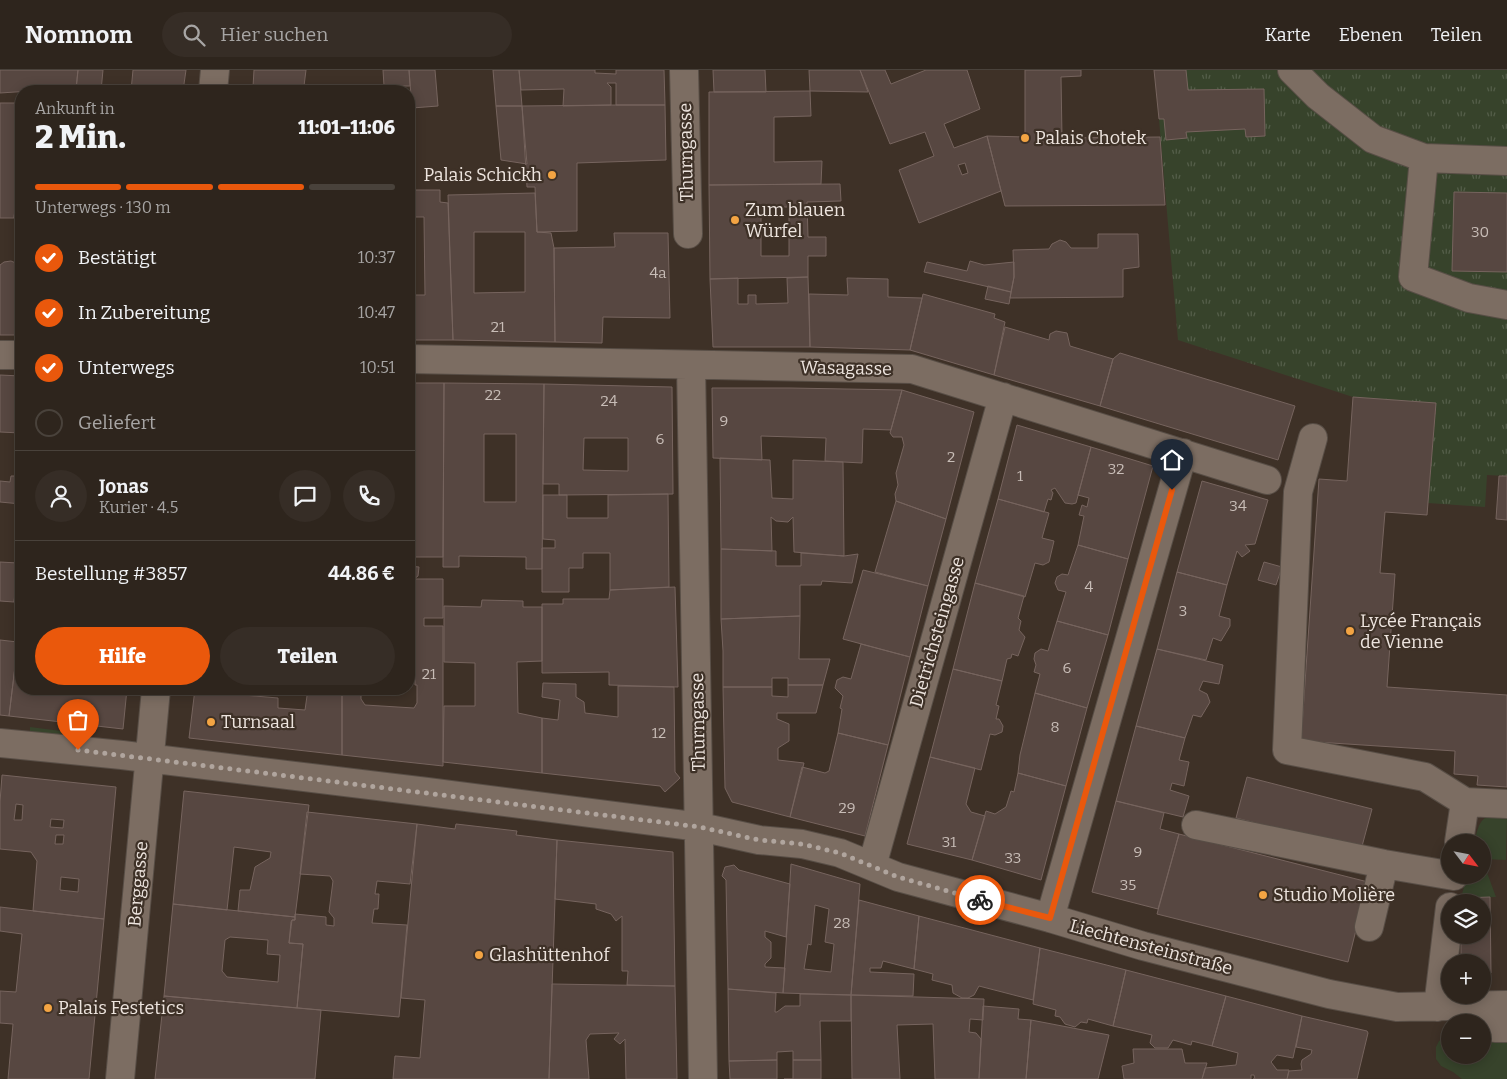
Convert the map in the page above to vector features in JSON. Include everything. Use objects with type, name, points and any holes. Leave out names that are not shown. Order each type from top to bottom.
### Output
[{"type":"street","points":[[214,85],[215,70]]},
{"type":"street","name":"Thurngasse","points":[[684,70],[688,234]]},
{"type":"street","points":[[1292,70],[1318,96],[1373,139],[1424,158],[1507,161]]},
{"type":"street","points":[[1424,158],[1413,277],[1469,298],[1507,305]]},
{"type":"street","points":[[0,355],[15,355]]},
{"type":"street","name":"Wasagasse","points":[[415,359],[912,369],[1267,480]]},
{"type":"street","name":"Thurngasse","points":[[691,365],[704,1079]]},
{"type":"street","name":"Dietrichsteingasse","points":[[872,866],[1003,397]]},
{"type":"street","points":[[1313,438],[1298,492],[1287,750],[1424,777],[1465,802],[1507,804]]},
{"type":"street","points":[[1050,918],[1182,453]]},
{"type":"street","name":"Berggasse","points":[[120,1079],[155,695]]},
{"type":"street","name":"Liechtensteinstraße","points":[[0,743],[149,759],[700,827],[759,840],[802,844],[840,853],[898,877],[1050,918],[1143,946],[1329,994],[1397,1007],[1438,1008],[1507,1005]]},
{"type":"street","points":[[1460,834],[1465,802]]},
{"type":"street","points":[[1196,825],[1384,864],[1441,873]]},
{"type":"street","points":[[1369,927],[1384,864]]},
{"type":"street","points":[[1438,1008],[1446,944]]},
{"type":"street","points":[[1475,1006],[1496,1028],[1507,1028]]},
{"type":"green space","points":[[1186,70],[1507,70],[1507,476],[1487,475],[1485,507],[1428,503],[1436,403],[1353,397],[1178,340],[1159,119],[1164,119],[1167,140],[1187,138],[1186,132],[1245,129],[1246,137],[1265,136],[1263,89],[1188,90]]},
{"type":"green space","points":[[30,727],[69,732],[68,739],[30,733]]},
{"type":"green space","points":[[1487,817],[1507,817],[1506,860],[1491,859],[1491,834],[1476,834]]},
{"type":"green space","points":[[1491,883],[1496,897],[1491,897],[1491,894],[1462,894],[1465,884]]},
{"type":"green space","points":[[1491,1038],[1507,1038],[1507,1079],[1462,1079],[1441,1066],[1436,1059],[1436,1047],[1441,1040],[1441,1064],[1491,1064]]},
{"type":"building","points":[[0,70],[78,70],[76,85],[15,85],[15,92],[0,93]]},
{"type":"building","points":[[78,70],[103,70],[102,85],[77,85]]},
{"type":"building","points":[[133,70],[186,70],[184,85],[132,85]]},
{"type":"building","points":[[254,70],[306,70],[304,85],[253,85]]},
{"type":"building","points":[[383,70],[409,70],[410,85],[384,85]]},
{"type":"building","points":[[409,70],[435,70],[438,106],[415,108],[415,85],[410,85]]},
{"type":"building","points":[[493,70],[519,70],[522,106],[496,106]]},
{"type":"building","points":[[519,70],[595,70],[595,73],[616,74],[616,70],[664,70],[665,105],[616,105],[616,83],[607,83],[611,87],[611,105],[563,106],[564,89],[521,90]]},
{"type":"building","points":[[713,70],[765,70],[766,92],[714,92]]},
{"type":"building","points":[[809,70],[860,70],[868,92],[810,91]]},
{"type":"building","points":[[860,70],[885,70],[891,84],[926,70],[967,70],[980,109],[944,124],[954,148],[987,136],[1001,191],[919,223],[899,170],[934,156],[925,132],[890,144]],"holes":[[[965,163],[968,173],[962,175],[958,165]]]},
{"type":"building","name":"Palais Chotek","points":[[1025,70],[1081,70],[1081,76],[1061,77],[1062,138],[1160,137],[1165,205],[1005,206],[987,136],[1025,137]]},
{"type":"building","points":[[1154,70],[1186,70],[1188,90],[1264,89],[1265,136],[1246,137],[1245,129],[1186,132],[1187,138],[1166,140],[1164,119],[1159,119]]},
{"type":"building","points":[[810,91],[811,116],[774,117],[774,162],[822,161],[821,184],[709,185],[709,92]]},
{"type":"building","points":[[0,103],[15,103],[14,218],[0,218]]},
{"type":"building","name":"Palais Schickh","points":[[665,105],[666,160],[577,163],[577,231],[537,232],[535,187],[527,187],[522,106]]},
{"type":"building","points":[[496,106],[522,106],[527,164],[501,160]]},
{"type":"building","name":"Zum blauen Würfel","points":[[840,184],[841,201],[807,202],[808,237],[826,237],[826,256],[808,256],[808,277],[710,279],[709,185]],"holes":[[[761,207],[789,207],[789,256],[761,256]]]},
{"type":"building","points":[[415,190],[440,190],[440,202],[448,203],[453,340],[415,340],[415,295],[425,295],[424,217],[415,217]]},
{"type":"building","points":[[1454,192],[1507,193],[1507,272],[1452,271]]},
{"type":"building","points":[[535,193],[537,232],[551,233],[554,248],[555,342],[453,340],[448,195]],"holes":[[[474,232],[525,232],[525,292],[474,293]]]},
{"type":"building","points":[[614,233],[668,233],[670,318],[603,317],[602,343],[555,342],[554,248],[615,247]]},
{"type":"building","points":[[1098,234],[1138,234],[1139,267],[1123,269],[1123,297],[1010,298],[1014,277],[1013,250],[1049,249],[1052,244],[1060,240],[1066,242],[1071,248],[1098,248]]},
{"type":"building","points":[[970,261],[984,265],[1014,262],[1011,292],[924,272],[927,262],[967,271]]},
{"type":"building","points":[[4,262],[15,263],[15,335],[0,335],[0,265]]},
{"type":"building","points":[[808,277],[810,347],[713,347],[710,279],[738,278],[738,304],[748,304],[748,295],[756,295],[756,304],[788,303],[787,278]]},
{"type":"building","points":[[847,278],[888,279],[888,297],[922,298],[910,350],[810,347],[809,294],[848,295]]},
{"type":"building","points":[[988,286],[1011,292],[1009,304],[985,299]]},
{"type":"building","points":[[923,294],[995,314],[994,318],[1005,322],[994,375],[910,350]]},
{"type":"building","points":[[1005,327],[1049,340],[1050,334],[1056,331],[1067,333],[1070,346],[1113,359],[1100,406],[994,375]]},
{"type":"building","points":[[1120,353],[1295,406],[1278,460],[1100,406],[1113,359]]},
{"type":"building","points":[[0,375],[15,376],[15,433],[0,432]]},
{"type":"building","points":[[415,383],[444,383],[443,557],[415,557]]},
{"type":"building","points":[[444,383],[544,384],[542,569],[526,569],[526,557],[459,556],[459,567],[443,567]],"holes":[[[484,434],[516,434],[516,502],[484,502]]]},
{"type":"building","points":[[544,384],[672,387],[673,494],[559,495],[559,484],[543,484]],"holes":[[[584,438],[628,438],[628,471],[583,470]]]},
{"type":"building","points":[[712,388],[902,390],[891,430],[863,429],[862,463],[825,461],[826,438],[761,436],[762,460],[713,458]]},
{"type":"building","points":[[902,390],[974,412],[946,519],[896,501],[895,494],[898,485],[896,473],[904,445],[902,437],[893,437],[890,433]]},
{"type":"building","name":"Lycée Français de Vienne","points":[[1353,397],[1436,403],[1427,515],[1385,512],[1380,573],[1395,574],[1387,687],[1507,695],[1507,787],[1477,785],[1478,776],[1454,774],[1455,751],[1301,741],[1319,479],[1347,481]]},
{"type":"building","points":[[1017,425],[1091,447],[1076,503],[1065,503],[1055,488],[1051,490],[1053,493],[1051,500],[1048,499],[1044,512],[998,499]]},
{"type":"building","points":[[1091,447],[1153,466],[1128,559],[1078,545],[1084,516],[1079,515],[1082,505],[1087,507],[1089,498],[1078,495]]},
{"type":"building","points":[[720,458],[770,460],[772,498],[793,499],[793,460],[843,462],[844,556],[794,552],[793,517],[788,522],[776,521],[771,517],[772,551],[721,549]]},
{"type":"building","points":[[11,476],[15,476],[15,503],[0,502],[0,481],[10,482]]},
{"type":"building","points":[[1499,476],[1507,476],[1507,520],[1496,519]]},
{"type":"building","points":[[1202,481],[1268,500],[1255,544],[1245,545],[1250,551],[1242,557],[1237,551],[1227,585],[1177,572]]},
{"type":"building","points":[[668,494],[669,587],[610,590],[610,553],[583,553],[583,568],[569,568],[569,592],[542,592],[542,548],[555,548],[555,540],[543,539],[543,495],[567,495],[567,518],[608,518],[608,495]]},
{"type":"building","points":[[998,499],[1049,513],[1042,538],[1054,541],[1049,562],[1043,565],[1035,563],[1025,597],[975,583]]},
{"type":"building","points":[[896,501],[946,519],[928,586],[875,572]]},
{"type":"building","points":[[1078,545],[1128,559],[1108,635],[1057,621],[1066,592],[1058,590],[1055,583],[1057,577],[1062,574],[1068,575]]},
{"type":"building","points":[[721,549],[776,551],[776,566],[801,566],[801,553],[844,556],[858,554],[852,583],[822,581],[821,585],[800,585],[800,616],[721,619]]},
{"type":"building","points":[[0,562],[15,563],[14,602],[0,601]]},
{"type":"building","points":[[1264,562],[1282,567],[1276,585],[1258,580]]},
{"type":"building","points":[[415,567],[419,567],[418,576],[415,578]]},
{"type":"building","points":[[863,570],[928,586],[910,657],[843,639]]},
{"type":"building","points":[[1177,572],[1227,585],[1219,616],[1230,619],[1230,626],[1221,641],[1213,638],[1206,660],[1157,649]]},
{"type":"building","points":[[415,579],[443,579],[443,618],[424,618],[424,626],[443,626],[443,766],[342,755],[342,695],[361,695],[365,705],[414,708],[417,703],[417,685],[415,685]]},
{"type":"building","points":[[975,583],[1024,596],[1018,618],[1021,621],[1019,630],[1025,637],[1018,656],[1012,654],[1011,658],[1007,659],[1002,681],[953,669]]},
{"type":"building","points":[[675,587],[678,687],[609,685],[609,672],[542,673],[542,604],[563,604],[563,599],[609,599],[610,590]]},
{"type":"building","points":[[482,600],[523,601],[523,607],[542,607],[542,661],[517,662],[518,713],[542,718],[542,773],[443,762],[444,706],[475,706],[475,663],[444,662],[444,606],[481,607]]},
{"type":"building","points":[[800,616],[799,659],[830,659],[823,685],[788,685],[788,678],[772,678],[772,687],[723,687],[721,619]]},
{"type":"building","points":[[1057,621],[1108,635],[1087,708],[1035,693],[1040,674],[1034,672],[1036,665],[1035,653],[1041,649],[1048,651]]},
{"type":"building","points":[[0,640],[15,642],[15,667],[9,716],[0,715]]},
{"type":"building","points":[[861,644],[910,657],[888,745],[838,733],[843,696],[835,688],[837,680],[843,677],[851,679]]},
{"type":"building","points":[[1157,649],[1223,665],[1219,684],[1203,681],[1199,690],[1207,694],[1210,702],[1201,717],[1193,715],[1185,738],[1136,726]]},
{"type":"building","points":[[15,667],[15,695],[126,695],[123,729],[9,716]]},
{"type":"building","points":[[953,669],[1002,681],[996,705],[999,706],[996,719],[999,719],[1003,726],[1002,732],[995,735],[990,734],[981,770],[930,757]]},
{"type":"building","points":[[543,683],[576,684],[576,697],[584,702],[585,713],[618,717],[618,686],[674,687],[675,772],[680,778],[665,792],[660,786],[542,773],[542,718],[558,720],[560,700],[542,697]]},
{"type":"building","points":[[788,685],[823,685],[816,713],[777,713],[777,719],[789,724],[789,741],[778,748],[778,760],[804,763],[790,817],[732,802],[725,788],[723,687],[772,687],[772,696],[788,697]]},
{"type":"building","points":[[1035,693],[1087,708],[1066,786],[1018,773],[1020,755]]},
{"type":"building","points":[[194,695],[243,695],[278,698],[278,708],[305,710],[307,695],[342,695],[342,755],[189,738]]},
{"type":"building","points":[[1136,726],[1185,738],[1179,760],[1189,762],[1184,786],[1172,783],[1170,790],[1189,796],[1183,817],[1116,801]]},
{"type":"building","points":[[838,733],[888,745],[865,836],[790,817],[802,767],[825,773],[829,771]]},
{"type":"building","points":[[930,757],[975,768],[966,804],[971,812],[985,816],[972,860],[907,844]]},
{"type":"building","points":[[1018,773],[1066,786],[1041,880],[972,860],[986,811],[995,814],[1006,807],[1011,791],[1014,792]]},
{"type":"building","points":[[2,775],[116,787],[104,919],[33,911],[37,861],[31,852],[0,849]],"holes":[[[16,804],[23,805],[22,820],[14,820]],[[51,819],[64,820],[63,828],[50,827]],[[56,835],[64,835],[63,844],[55,844]],[[61,877],[79,879],[78,892],[60,890]]]},
{"type":"building","points":[[1247,777],[1372,809],[1361,850],[1236,818]]},
{"type":"building","points":[[184,791],[309,805],[295,917],[238,911],[240,890],[250,890],[255,867],[270,858],[271,852],[234,847],[227,910],[173,904]]},
{"type":"building","points":[[1116,801],[1164,813],[1160,829],[1179,834],[1158,909],[1092,892]]},
{"type":"building","points":[[307,812],[417,824],[410,884],[377,881],[375,894],[379,894],[378,909],[374,909],[372,923],[407,925],[399,1017],[297,1008],[303,944],[289,943],[292,920],[295,920],[295,914],[326,917],[326,925],[334,926],[334,918],[329,912],[333,881],[330,876],[300,874]]},
{"type":"building","name":"Glashüttenhof","points":[[417,824],[455,829],[456,824],[517,831],[516,835],[557,840],[549,1079],[393,1079],[395,1056],[420,1058],[425,1000],[401,998]]},
{"type":"building","name":"Studio Molière","points":[[1179,834],[1368,882],[1348,962],[1157,914]]},
{"type":"building","points":[[557,840],[673,852],[675,986],[627,985],[628,971],[622,971],[622,916],[616,921],[611,914],[596,909],[596,904],[555,899]]},
{"type":"building","points":[[791,864],[860,884],[851,995],[783,993]],"holes":[[[815,905],[829,909],[825,942],[834,944],[831,972],[804,969],[808,944],[811,945]]]},
{"type":"building","points":[[734,865],[739,870],[790,884],[786,937],[765,931],[765,937],[771,942],[771,958],[765,964],[765,967],[785,968],[783,993],[728,989],[726,880],[722,876],[725,867]]},
{"type":"building","points":[[859,900],[919,916],[914,969],[883,961],[881,968],[870,968],[870,972],[914,974],[913,996],[851,995]]},
{"type":"building","points":[[173,904],[295,917],[295,920],[291,922],[289,943],[303,944],[297,1008],[164,996]],"holes":[[[230,937],[268,940],[267,954],[280,955],[278,982],[227,977],[222,971],[225,940]]]},
{"type":"building","name":"Palais Festetics","points":[[0,907],[104,919],[89,1079],[8,1079],[13,1024],[0,1023],[0,991],[16,992],[22,934],[0,931]]},
{"type":"building","points":[[919,916],[1040,948],[1033,1000],[979,986],[974,995],[962,998],[953,993],[952,985],[932,980],[933,974],[914,969]]},
{"type":"building","points":[[1461,944],[1491,944],[1491,954],[1461,954]]},
{"type":"building","points":[[1040,948],[1126,970],[1113,1026],[1088,1019],[1087,1023],[1081,1022],[1075,1027],[1065,1024],[1060,1017],[1055,1016],[1056,1010],[1033,1004]]},
{"type":"building","points":[[1126,970],[1226,996],[1212,1046],[1192,1041],[1191,1045],[1173,1040],[1168,1048],[1155,1048],[1150,1043],[1152,1035],[1113,1026]]},
{"type":"building","points":[[552,984],[675,986],[677,1079],[626,1079],[625,1039],[620,1044],[614,1039],[619,1033],[590,1034],[586,1040],[589,1079],[549,1079]]},
{"type":"building","points":[[728,989],[776,993],[775,1012],[785,1006],[800,1006],[800,994],[851,995],[851,1021],[820,1021],[821,1060],[793,1060],[793,1051],[777,1052],[777,1060],[729,1061]]},
{"type":"building","points":[[851,995],[984,999],[983,1020],[970,1019],[969,1032],[976,1033],[981,1039],[979,1079],[935,1079],[933,1024],[897,1025],[900,1079],[852,1079]]},
{"type":"building","points":[[164,996],[321,1010],[315,1079],[155,1079]]},
{"type":"building","points":[[1226,996],[1302,1016],[1293,1058],[1277,1055],[1271,1062],[1277,1070],[1289,1070],[1287,1079],[1255,1079],[1254,1075],[1251,1075],[1251,1079],[1202,1079],[1205,1068],[1236,1065],[1238,1053],[1212,1046]]},
{"type":"building","points":[[983,1006],[1019,1009],[1018,1019],[1031,1020],[1026,1079],[979,1079]]},
{"type":"building","points":[[1302,1016],[1367,1031],[1357,1079],[1287,1079],[1289,1071],[1302,1070],[1302,1060],[1311,1054],[1312,1050],[1296,1047]]},
{"type":"building","points":[[1031,1020],[1109,1035],[1098,1079],[1026,1079]]},
{"type":"building","points":[[1133,1049],[1182,1049],[1185,1063],[1207,1063],[1202,1079],[1124,1079],[1122,1066],[1134,1063]]},
{"type":"building","points":[[777,1060],[777,1079],[730,1079],[729,1061]]},
{"type":"building","points":[[793,1060],[821,1060],[821,1079],[793,1079]]},
{"type":"way so far","points":[[78,750],[700,827],[759,840],[802,844],[840,853],[898,877],[980,900]]},
{"type":"place","name":"Palais Chotek","points":[[1025,138]]},
{"type":"place","name":"Palais Schickh","points":[[552,175]]},
{"type":"place","name":"Zum blauen Würfel","points":[[735,220]]},
{"type":"place","name":"Lycée Français de Vienne","points":[[1350,631]]},
{"type":"place","name":"Turnsaal","points":[[211,722]]},
{"type":"place","name":"Studio Molière","points":[[1263,895]]},
{"type":"place","name":"Glashüttenhof","points":[[479,955]]},
{"type":"place","name":"Palais Festetics","points":[[48,1008]]},
{"type":"route","points":[[980,900],[1050,918],[1172,490]]}]
